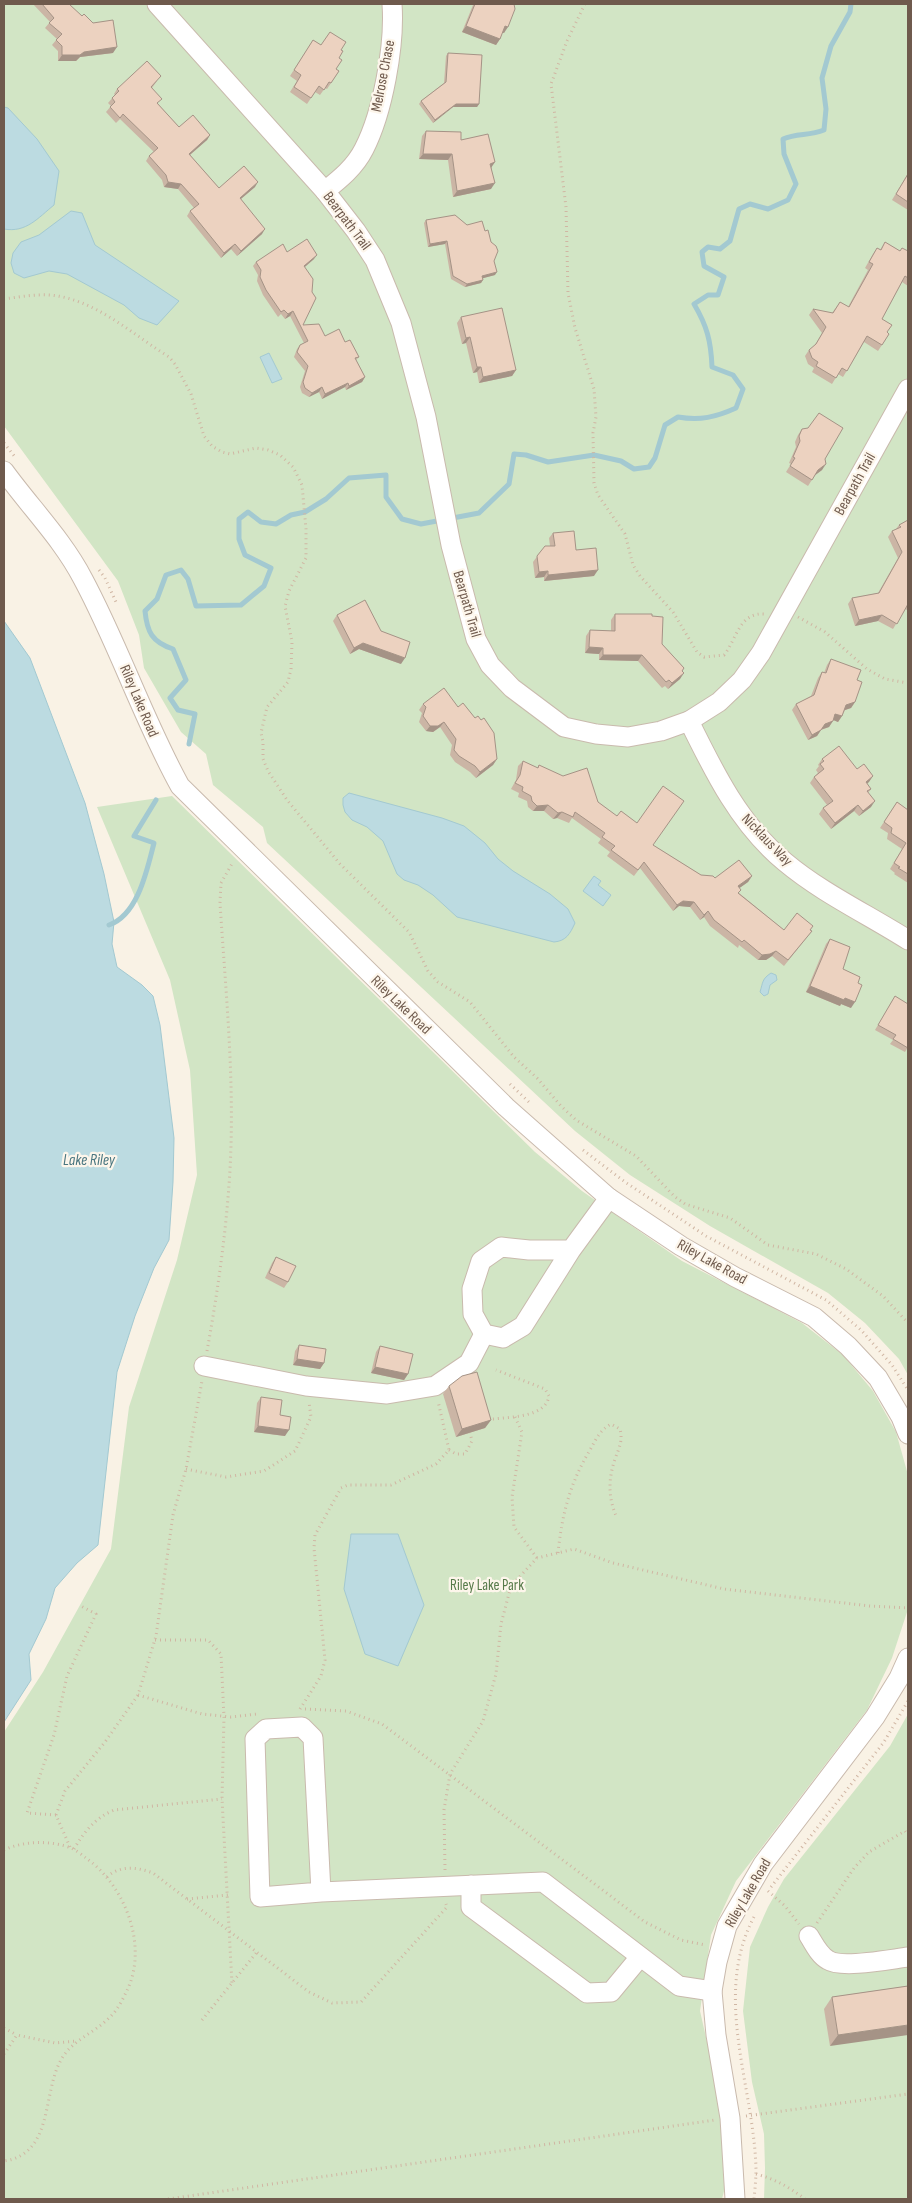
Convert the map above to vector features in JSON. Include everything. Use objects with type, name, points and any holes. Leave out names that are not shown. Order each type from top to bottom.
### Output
[{"type":"street","name":"Bearpath Trail","points":[[157,4],[325,191],[376,260],[401,323],[426,417],[451,545],[476,639],[490,665],[512,688],[536,708],[564,727],[596,734],[628,737],[661,731],[689,721],[719,702],[742,680],[781,616],[908,389]]},
{"type":"street","name":"Melrose Chase","points":[[325,191],[345,175],[362,151],[380,106],[388,60],[393,15],[392,4]]},
{"type":"street","name":"Riley Lake Road","points":[[4,471],[83,577],[114,642],[158,746],[180,786],[506,1107],[609,1198],[688,1250],[814,1317],[848,1346],[878,1378],[901,1417],[908,1434]]},
{"type":"street","name":"Nicklaus Way","points":[[689,721],[732,802],[756,833],[784,862],[818,886],[908,940]]},
{"type":"street","points":[[571,1250],[528,1250],[501,1247],[481,1261],[472,1288],[473,1314],[484,1334],[503,1338],[523,1326],[571,1250],[609,1198]]},
{"type":"street","points":[[204,1366],[306,1386],[387,1394],[435,1386],[469,1363],[484,1334]]},
{"type":"street","name":"Riley Lake Road","points":[[735,2199],[730,2118],[716,2035],[712,1991],[727,1926],[763,1864],[875,1717],[899,1678],[908,1658]]},
{"type":"street","points":[[322,1892],[313,1738],[302,1728],[266,1729],[256,1739],[260,1897],[322,1892],[543,1882],[679,1986],[712,1991]]},
{"type":"street","points":[[471,1885],[471,1907],[587,1993],[611,1992],[640,1957]]},
{"type":"street","points":[[808,1936],[818,1951],[828,1961],[844,1964],[908,1957]]},
{"type":"path","points":[[585,4],[567,41],[551,84],[566,208],[568,293],[575,328],[594,389],[596,417],[593,433],[594,483],[598,496],[625,534],[633,565],[650,589],[673,612],[696,652],[704,657],[724,655],[745,619],[756,614],[798,617],[825,632],[867,669],[885,679],[908,683]]},
{"type":"path","points":[[4,299],[50,295],[82,304],[131,332],[169,357],[175,364],[197,410],[204,436],[212,446],[230,454],[256,448],[268,450],[280,456],[293,467],[302,485],[306,529],[306,558],[289,591],[285,606],[292,642],[291,668],[288,682],[267,707],[261,733],[264,742],[263,759],[268,771],[288,800],[340,864],[409,932],[428,971],[438,982],[470,1002],[514,1057],[537,1078],[576,1120],[636,1156],[685,1204],[730,1218],[768,1245],[816,1254],[846,1269],[883,1296],[908,1323]]},
{"type":"path","points":[[4,2161],[11,2160],[27,2152],[37,2140],[42,2129],[55,2073],[62,2058],[76,2041],[110,2018],[121,2002],[129,1984],[133,1968],[133,1932],[129,1916],[121,1899],[107,1877],[72,1848],[56,1815],[66,1792],[105,1742],[138,1695],[155,1640],[173,1515],[186,1469],[216,1300],[229,1184],[231,1090],[220,903],[221,883],[230,866],[244,851]]},
{"type":"path","points":[[509,1083],[536,1108]]},
{"type":"path","points":[[578,1146],[625,1182],[706,1236],[826,1300],[861,1330],[892,1364],[908,1390]]},
{"type":"path","points":[[493,1419],[515,1417],[541,1410],[548,1404],[549,1396],[545,1389],[496,1370]]},
{"type":"path","points":[[186,1469],[226,1477],[264,1471],[295,1451],[312,1417],[306,1386]]},
{"type":"path","points":[[435,1386],[449,1450],[456,1454],[465,1454],[472,1441],[470,1433]]},
{"type":"path","points":[[515,1417],[522,1432],[512,1497],[514,1527],[537,1558]]},
{"type":"path","points":[[558,1553],[561,1525],[573,1481],[602,1429],[611,1424],[620,1429],[623,1439],[609,1485],[611,1504],[617,1518]]},
{"type":"path","points":[[300,1709],[321,1676],[325,1660],[314,1548],[315,1535],[334,1497],[340,1488],[348,1485],[391,1485],[436,1464],[449,1450]]},
{"type":"path","points":[[107,1877],[112,1872],[121,1869],[142,1869],[153,1873],[309,1992],[332,2003],[361,2002],[447,1907],[444,1810],[450,1774],[483,1721],[496,1674],[500,1624],[511,1586],[537,1558],[574,1549],[613,1563],[724,1588],[870,1606],[908,1608]]},
{"type":"path","points":[[56,1815],[27,1813],[54,1735],[67,1676],[96,1614],[79,1605]]},
{"type":"path","points":[[155,1640],[208,1640],[222,1654],[224,1717],[222,1799],[232,1984]]},
{"type":"path","points":[[138,1695],[202,1714],[224,1717],[260,1714]]},
{"type":"path","points":[[764,1899],[768,1891],[884,1742],[908,1701]]},
{"type":"path","points":[[290,1710],[346,1711],[382,1724],[645,1922],[681,1940],[740,1954]]},
{"type":"path","points":[[72,1848],[92,1824],[102,1815],[114,1810],[222,1799]]},
{"type":"path","points":[[768,1891],[785,1906],[808,1936],[854,1868],[869,1852],[907,1832]]},
{"type":"path","points":[[4,1850],[25,1843],[72,1848]]},
{"type":"path","points":[[187,1898],[228,1895]]},
{"type":"path","points":[[754,2199],[756,2174],[750,2115],[737,2037],[736,1984],[740,1954],[755,1916]]},
{"type":"path","points":[[202,2020],[257,1952]]},
{"type":"path","points":[[4,2028],[17,2035],[55,2043],[76,2041]]},
{"type":"path","points":[[4,2054],[17,2035]]},
{"type":"path","points":[[168,2199],[908,2094]]},
{"type":"path","points":[[756,2174],[771,2178],[805,2199]]},
{"type":"green space","points":[[4,4],[908,4],[908,1375],[899,1359],[865,1323],[828,1293],[710,1226],[630,1175],[575,1131],[267,843],[263,827],[213,785],[206,754],[181,732],[144,668],[139,635],[118,581],[4,426]]},
{"type":"green space","name":"Riley Lake Park","points":[[172,796],[535,1152],[582,1191],[682,1261],[802,1323],[843,1355],[873,1391],[896,1432],[908,1475],[908,1609],[892,1658],[867,1710],[736,1881],[711,1935],[700,2011],[733,2156],[722,2199],[4,2199],[4,1732],[43,1672],[111,1549],[129,1407],[177,1260],[197,1175],[190,1070],[170,980],[97,807]]},
{"type":"green space","points":[[908,1714],[908,2199],[764,2199],[764,2134],[752,2082],[743,2011],[750,1947],[768,1907],[784,1879],[890,1746]]},
{"type":"water","points":[[4,107],[8,108],[37,139],[59,171],[54,205],[25,227],[12,230],[4,229]]},
{"type":"water","points":[[71,211],[82,213],[95,245],[179,301],[157,325],[139,318],[124,305],[67,274],[49,271],[24,278],[14,273],[11,263],[13,253],[21,242],[39,235]]},
{"type":"water","points":[[269,353],[282,379],[272,383],[260,357]]},
{"type":"water","name":"Lake Riley","points":[[4,621],[30,658],[85,803],[104,874],[114,922],[112,944],[117,967],[142,985],[153,996],[160,1025],[174,1138],[169,1240],[154,1268],[135,1316],[117,1372],[98,1545],[77,1563],[55,1588],[46,1619],[29,1654],[31,1680],[4,1722]]},
{"type":"water","points":[[349,793],[442,818],[464,826],[485,843],[498,859],[513,871],[550,894],[568,909],[575,923],[571,930],[565,938],[554,942],[457,917],[433,895],[418,885],[404,880],[397,874],[383,841],[367,827],[352,820],[345,812],[343,798]]},
{"type":"water","points":[[594,876],[601,881],[598,885],[611,895],[603,906],[583,891]]},
{"type":"water","points":[[771,973],[776,975],[777,980],[770,985],[768,994],[764,996],[760,992],[762,983]]},
{"type":"water","points":[[351,1534],[398,1534],[424,1605],[398,1666],[365,1654],[344,1589]]},
{"type":"building","points":[[42,4],[69,4],[93,23],[113,20],[117,47],[84,52],[80,55],[62,55],[62,46],[56,40],[62,34],[49,23],[54,18]]},
{"type":"building","points":[[475,4],[514,4],[515,9],[508,27],[505,26],[500,39],[466,26]]},
{"type":"building","points":[[330,32],[346,42],[339,58],[342,60],[336,69],[339,71],[324,90],[319,86],[311,98],[294,87],[301,75],[294,70],[313,40],[321,45]]},
{"type":"building","points":[[448,53],[482,55],[479,104],[456,104],[435,120],[421,101],[446,82]]},
{"type":"building","points":[[147,61],[161,76],[151,87],[162,99],[157,103],[179,127],[193,115],[210,135],[189,154],[219,188],[244,166],[258,182],[240,198],[265,229],[241,251],[235,244],[224,253],[190,211],[199,204],[181,184],[168,182],[166,175],[149,156],[158,148],[123,114],[120,118],[110,107],[115,102],[112,98],[119,91],[117,89]]},
{"type":"building","points":[[426,131],[461,132],[461,140],[488,134],[495,162],[490,164],[495,183],[457,191],[452,154],[423,154]]},
{"type":"building","points":[[908,174],[908,202],[896,194]]},
{"type":"building","points":[[455,215],[467,225],[482,221],[485,231],[488,230],[491,242],[498,251],[494,261],[497,272],[482,276],[483,280],[467,284],[453,276],[447,241],[430,244],[426,220]]},
{"type":"building","points":[[307,239],[317,255],[304,266],[313,279],[312,292],[316,298],[303,325],[319,324],[325,336],[339,329],[345,342],[350,340],[359,357],[355,358],[365,377],[349,386],[348,383],[325,394],[322,387],[312,393],[305,388],[303,382],[308,366],[297,352],[300,345],[308,341],[293,311],[288,314],[284,310],[281,312],[266,290],[260,277],[261,270],[256,262],[283,244],[287,252]]},
{"type":"building","points":[[885,242],[900,251],[902,248],[908,251],[908,278],[905,276],[882,319],[892,325],[887,332],[889,334],[882,345],[867,336],[847,371],[842,368],[836,378],[816,366],[818,362],[812,358],[809,350],[816,344],[826,327],[813,309],[833,313],[840,302],[849,307],[873,264],[869,262],[877,248],[881,250]]},
{"type":"building","points":[[502,308],[516,370],[483,377],[481,367],[477,367],[470,337],[466,338],[461,317]]},
{"type":"building","points":[[819,413],[843,428],[825,459],[826,464],[818,470],[812,480],[790,466],[795,458],[793,457],[800,441],[799,436],[802,429],[808,428]]},
{"type":"building","points":[[908,520],[908,604],[897,624],[882,615],[859,620],[852,598],[879,593],[902,552],[892,531],[901,527],[899,525]]},
{"type":"building","points":[[574,531],[576,550],[596,548],[598,570],[548,575],[548,571],[539,572],[537,556],[545,546],[555,546],[553,533]]},
{"type":"building","points":[[365,600],[381,631],[410,642],[405,658],[363,643],[354,648],[337,615]]},
{"type":"building","points":[[615,614],[652,614],[652,616],[663,617],[662,644],[684,668],[682,671],[684,673],[672,683],[669,680],[666,682],[642,655],[603,655],[603,648],[589,647],[590,630],[615,631]]},
{"type":"building","points":[[831,659],[861,670],[857,680],[862,682],[855,702],[846,705],[842,716],[835,714],[833,721],[825,724],[821,730],[812,735],[796,704],[814,695],[822,672],[826,673]]},
{"type":"building","points":[[444,688],[458,707],[463,703],[475,718],[478,716],[481,720],[484,718],[494,733],[497,759],[480,772],[454,750],[456,739],[444,722],[438,726],[430,726],[423,716],[426,707],[423,704]]},
{"type":"building","points":[[839,746],[857,769],[864,764],[873,776],[866,782],[871,789],[867,791],[875,801],[863,811],[858,805],[835,823],[823,808],[833,801],[814,777],[824,769],[820,764],[824,761],[822,759]]},
{"type":"building","points":[[523,761],[538,768],[539,765],[563,776],[587,768],[598,802],[617,816],[621,811],[637,823],[663,786],[684,801],[653,845],[701,875],[713,876],[715,878],[739,860],[752,876],[738,886],[741,890],[738,893],[784,930],[797,913],[813,926],[810,930],[812,931],[788,960],[776,951],[762,955],[744,940],[742,942],[714,920],[708,911],[704,915],[694,902],[683,901],[677,905],[644,862],[638,870],[611,850],[615,846],[602,837],[605,833],[575,812],[573,817],[562,812],[558,813],[548,805],[537,806],[532,801],[531,796],[522,791],[523,787],[515,783],[520,775]]},
{"type":"building","points":[[897,802],[908,810],[908,874],[894,863],[906,843],[891,833],[892,828],[884,822]]},
{"type":"building","points":[[830,939],[850,947],[843,969],[860,977],[858,983],[862,985],[855,1002],[845,998],[844,1000],[810,986]]},
{"type":"building","points":[[895,996],[908,1004],[908,1048],[893,1039],[896,1035],[878,1025]]},
{"type":"building","points":[[276,1257],[296,1266],[288,1282],[269,1273]]},
{"type":"building","points":[[299,1345],[326,1349],[324,1363],[297,1359]]},
{"type":"building","points":[[380,1346],[413,1354],[408,1374],[375,1367]]},
{"type":"building","points":[[477,1372],[491,1420],[462,1429],[449,1386],[462,1376]]},
{"type":"building","points":[[261,1397],[282,1400],[280,1415],[291,1417],[289,1430],[258,1426]]},
{"type":"building","points":[[908,1986],[908,2025],[838,2035],[832,1997]]},
{"type":"waterway","points":[[189,744],[195,714],[178,710],[170,698],[186,680],[173,649],[160,643],[149,630],[145,611],[157,599],[166,575],[181,570],[188,579],[196,606],[241,605],[264,586],[271,568],[245,555],[239,539],[239,519],[248,512],[261,522],[276,524],[291,515],[305,512],[326,499],[349,478],[386,475],[386,497],[402,519],[421,524],[479,513],[509,484],[514,454],[526,455],[548,462],[594,455],[621,461],[634,469],[649,467],[655,458],[665,425],[678,417],[694,419],[708,417],[736,408],[743,389],[733,375],[712,367],[708,334],[694,304],[708,295],[718,295],[724,277],[704,266],[702,252],[708,247],[720,249],[730,241],[739,209],[750,204],[768,209],[788,200],[796,184],[784,154],[783,139],[824,130],[826,109],[822,78],[831,46],[850,12],[851,4]]},
{"type":"waterway","points":[[109,925],[119,920],[127,912],[140,890],[154,843],[134,836],[156,800]]}]
